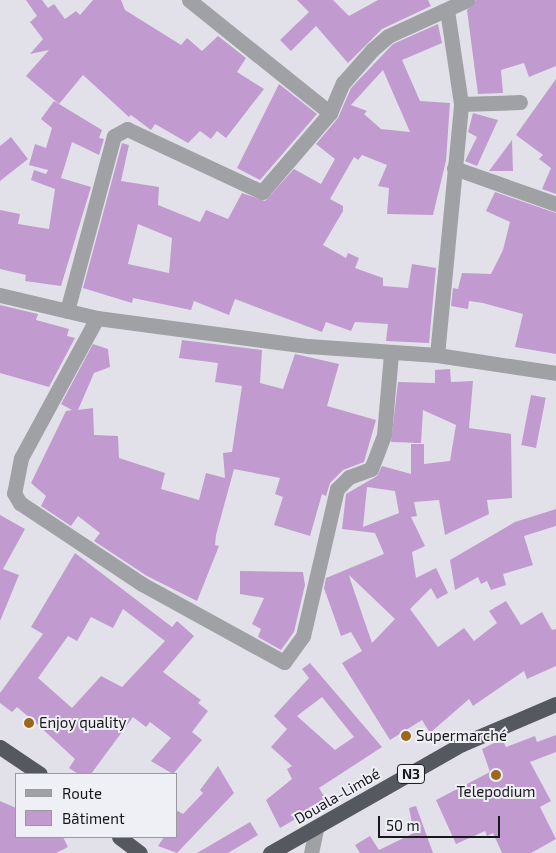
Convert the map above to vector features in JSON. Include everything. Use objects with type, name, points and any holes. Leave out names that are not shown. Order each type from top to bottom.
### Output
[{"type":"highway","name":"Douala-Limbé","points":[[270,853],[316,830],[462,744],[556,704]]},
{"type":"highway","points":[[0,747],[39,773]]},
{"type":"highway","points":[[118,838],[125,853]]},
{"type":"highway","points":[[119,838],[140,853]]},
{"type":"street","points":[[190,0],[330,113]]},
{"type":"street","points":[[68,312],[114,136],[127,129],[262,192],[330,113],[343,83],[372,50],[388,36],[467,0]]},
{"type":"street","points":[[437,355],[461,104],[447,10]]},
{"type":"street","points":[[461,104],[520,102]]},
{"type":"street","points":[[454,168],[556,204]]},
{"type":"street","points":[[0,295],[97,318],[391,354],[437,355],[556,373]]},
{"type":"street","points":[[97,318],[21,458],[14,493],[20,504],[142,584],[284,662],[303,636],[337,489],[349,477],[371,469],[384,435],[391,354]]},
{"type":"street","points":[[311,853],[316,830]]},
{"type":"building","points":[[26,0],[42,0],[48,8],[54,4],[65,19],[76,11],[80,15],[93,0],[121,0],[125,10],[181,45],[187,38],[202,51],[218,36],[246,58],[237,72],[264,89],[226,138],[217,131],[211,139],[200,131],[188,143],[155,124],[151,130],[131,115],[129,117],[83,75],[59,104],[26,76],[49,50],[30,54],[43,39],[30,22],[37,16]]},
{"type":"building","points":[[297,0],[333,0],[349,16],[378,0],[428,0],[431,6],[382,29],[348,63],[316,26],[291,51],[280,40],[309,12]]},
{"type":"building","points":[[476,0],[556,0],[556,66],[529,77],[524,63],[501,70],[503,93],[478,94],[467,10]]},
{"type":"building","points":[[438,24],[442,43],[402,60],[420,101],[450,103],[446,161],[433,215],[387,214],[389,188],[378,186],[387,165],[362,155],[358,160],[354,157],[330,199],[343,206],[343,211],[323,245],[346,258],[348,253],[359,258],[355,268],[383,278],[383,286],[408,288],[412,264],[436,268],[429,343],[386,341],[388,324],[355,322],[351,331],[326,322],[322,332],[235,299],[229,315],[194,301],[191,310],[133,298],[132,303],[83,288],[122,143],[129,145],[121,181],[159,187],[158,205],[200,222],[206,210],[228,219],[242,193],[265,201],[294,169],[321,184],[335,159],[316,144],[338,118],[351,88],[393,44]],"holes":[[[383,70],[410,132],[381,129],[364,114],[367,111],[351,105]],[[138,224],[172,238],[169,273],[128,264]]]},
{"type":"building","points":[[556,79],[556,194],[542,189],[551,168],[539,159],[543,155],[516,135]]},
{"type":"building","points":[[279,84],[317,114],[260,180],[237,168]]},
{"type":"building","points":[[54,101],[102,130],[99,138],[104,139],[99,155],[72,142],[61,178],[91,187],[61,286],[25,281],[26,275],[0,269],[0,210],[20,214],[18,224],[49,229],[55,189],[31,180],[34,170],[46,174],[48,170],[29,165],[35,144],[46,148],[52,128],[41,119]]},
{"type":"building","points":[[473,113],[498,120],[477,166],[465,161],[477,137],[468,132]]},
{"type":"building","points":[[11,137],[28,159],[0,181],[0,146]]},
{"type":"building","points":[[512,140],[513,171],[489,171]]},
{"type":"building","points":[[495,192],[556,213],[556,354],[515,347],[523,314],[469,301],[468,309],[451,306],[453,288],[458,289],[462,273],[491,274],[503,250],[510,222],[486,211]]},
{"type":"building","points":[[0,305],[38,314],[36,320],[69,329],[67,336],[75,338],[49,387],[0,373]]},
{"type":"building","points":[[182,340],[262,350],[260,383],[283,389],[295,354],[339,364],[327,406],[376,420],[364,462],[343,470],[330,483],[326,496],[322,494],[310,536],[274,525],[283,497],[275,494],[280,478],[234,469],[216,535],[215,545],[219,546],[197,601],[147,576],[94,541],[100,533],[78,516],[71,526],[41,506],[46,496],[31,483],[66,411],[72,410],[61,404],[93,344],[108,349],[110,367],[94,373],[78,410],[93,408],[94,435],[118,436],[119,458],[165,473],[161,489],[199,500],[206,473],[225,478],[223,453],[232,452],[242,386],[215,382],[218,363],[179,358]]},
{"type":"building","points":[[450,369],[451,382],[473,381],[469,428],[511,434],[512,498],[487,500],[489,514],[445,535],[439,500],[414,502],[417,516],[411,517],[425,546],[412,552],[416,578],[436,568],[448,593],[437,599],[431,588],[410,609],[438,647],[464,628],[474,641],[497,623],[489,611],[506,601],[521,625],[542,612],[552,630],[556,629],[556,666],[527,679],[524,671],[473,706],[469,699],[430,733],[422,720],[390,740],[342,663],[362,651],[351,632],[341,636],[324,588],[326,578],[384,554],[375,533],[342,529],[346,494],[377,476],[382,466],[411,474],[411,444],[424,444],[424,464],[450,461],[456,425],[423,410],[421,443],[391,442],[398,382],[435,383],[435,370]],"holes":[[[367,487],[395,491],[399,513],[363,527]],[[349,575],[395,619],[372,643],[350,579]]]},
{"type":"building","points":[[531,395],[546,398],[536,448],[521,445]]},
{"type":"building","points":[[556,509],[556,526],[524,536],[533,565],[503,574],[506,585],[491,590],[487,581],[481,584],[478,577],[455,590],[450,560],[515,522]]},
{"type":"building","points":[[0,515],[25,529],[3,569],[19,575],[0,621]]},
{"type":"building","points":[[75,553],[172,627],[177,621],[194,636],[163,672],[201,700],[198,703],[208,711],[192,732],[202,740],[174,773],[171,773],[151,761],[171,738],[150,722],[146,727],[133,717],[92,773],[76,773],[69,768],[75,759],[17,707],[12,712],[0,703],[0,693],[43,634],[31,627]],"holes":[[[123,609],[165,641],[122,687],[101,676],[72,708],[38,678],[68,636],[77,641],[91,617],[113,628]]]},
{"type":"building","points":[[240,571],[303,572],[305,585],[294,632],[281,650],[258,637],[261,629],[252,624],[264,598],[240,594]]},
{"type":"building","points":[[310,663],[382,747],[319,788],[327,801],[280,828],[266,800],[292,779],[287,769],[292,766],[271,747],[287,729],[274,716],[309,678],[302,669]],"holes":[[[322,697],[354,737],[335,750],[297,716]]]},
{"type":"building","points":[[556,735],[556,752],[530,762],[551,801],[540,807],[556,839],[531,853],[502,853],[493,833],[487,836],[485,831],[456,844],[436,800],[490,772],[482,749],[502,739],[506,747],[535,736],[537,742]]},
{"type":"building","points":[[218,766],[234,793],[177,853],[158,846],[163,838],[178,838],[178,811],[183,814],[203,793],[200,790]]},
{"type":"building","points":[[0,801],[15,808],[15,838],[64,838],[68,847],[56,853],[0,853]]},
{"type":"building","points":[[416,806],[433,853],[360,853],[355,845],[370,836],[379,850],[414,833],[409,808]]},
{"type":"building","points":[[250,822],[258,835],[228,853],[197,853]]},
{"type":"place","name":"Enjoy quality","points":[[29,723]]},
{"type":"place","name":"Supermarché","points":[[406,736]]},
{"type":"place","name":"Telepodium","points":[[496,775]]}]
